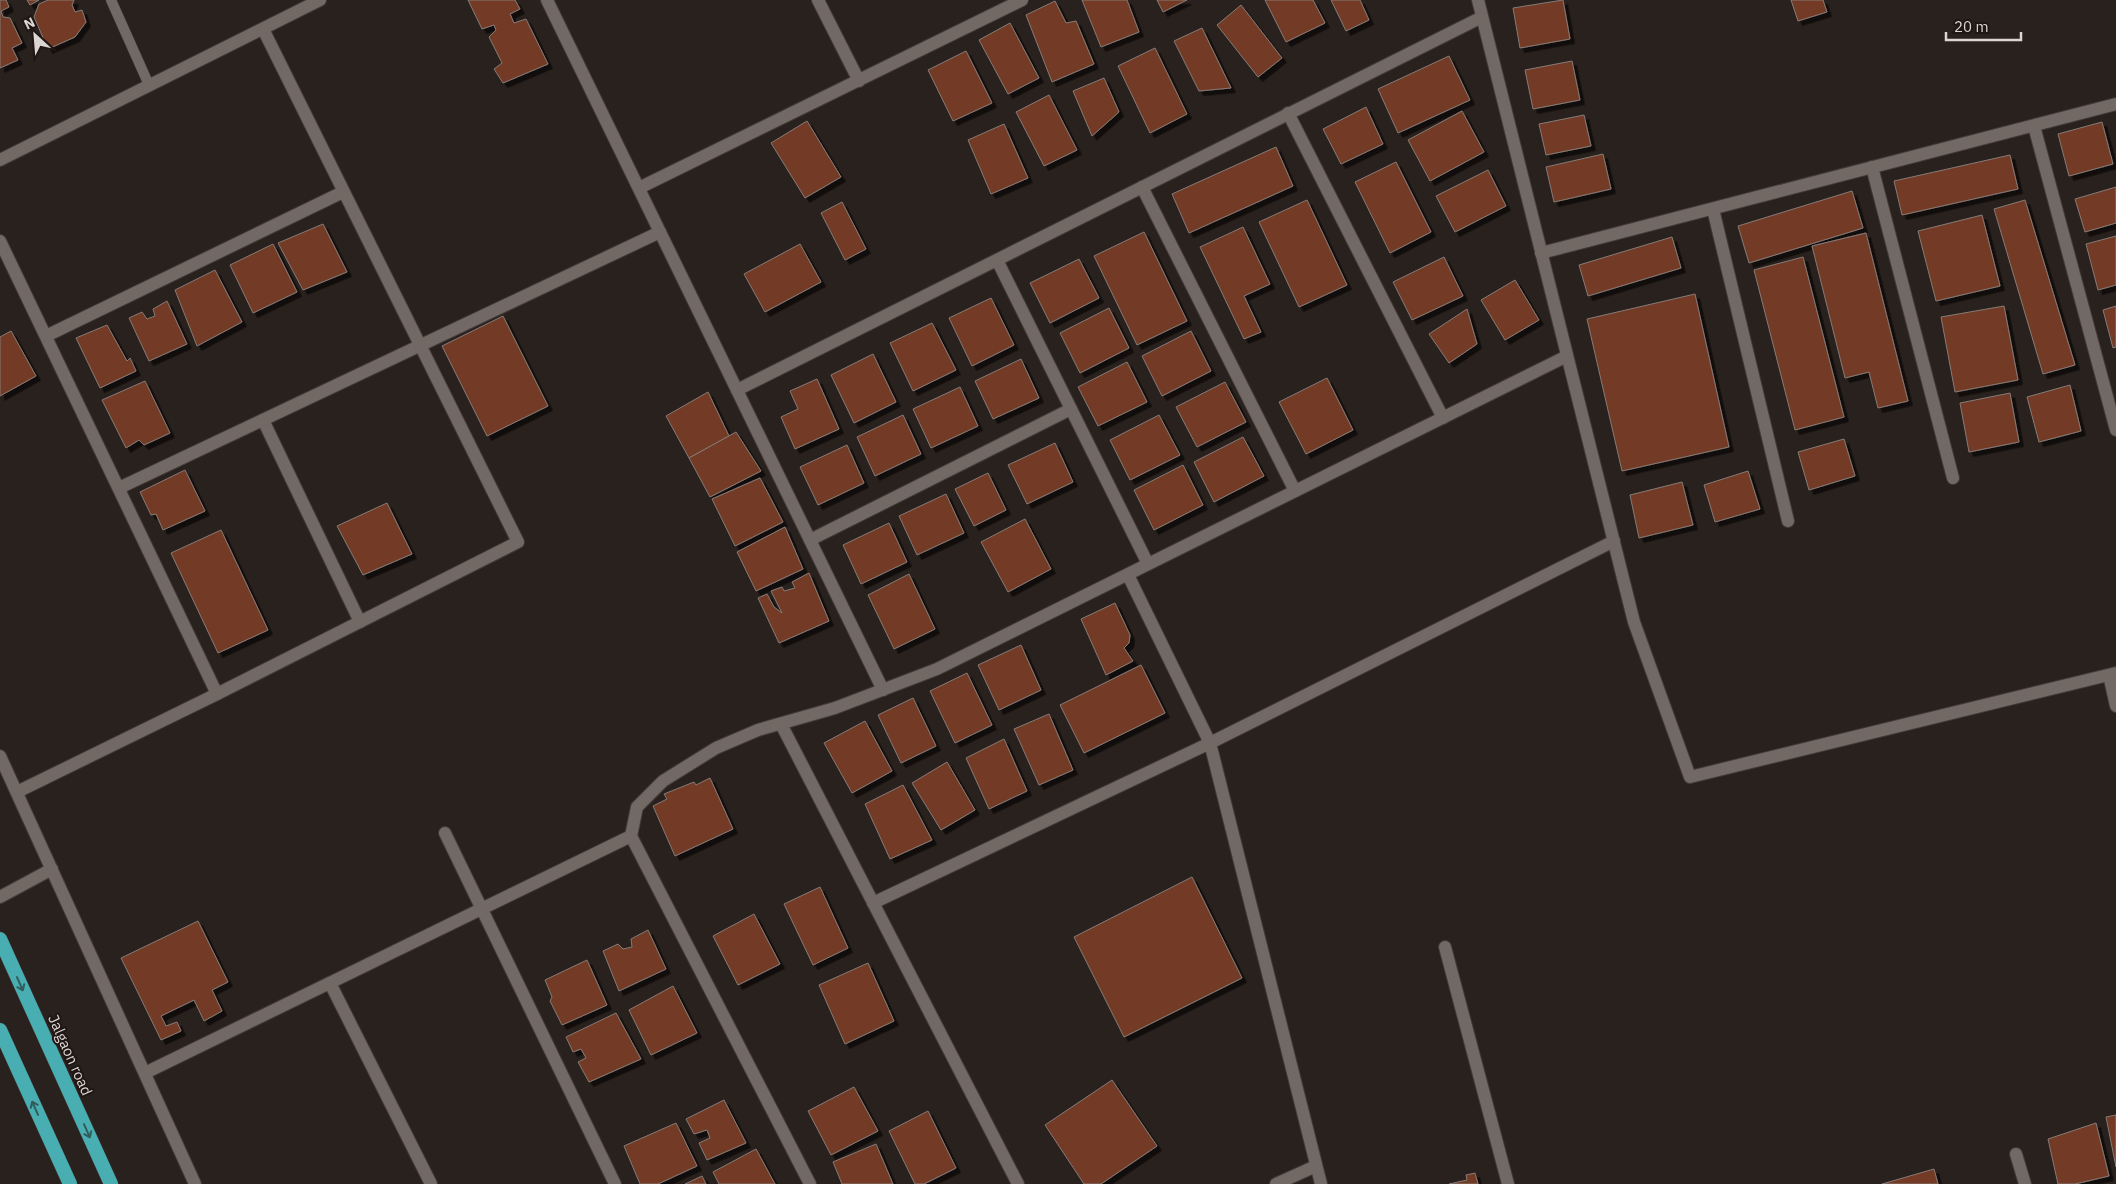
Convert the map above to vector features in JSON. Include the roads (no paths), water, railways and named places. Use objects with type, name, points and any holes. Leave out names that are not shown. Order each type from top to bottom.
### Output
[{"type":"highway","name":"Jalgaon road","points":[[0,939],[111,1184]]},
{"type":"highway","points":[[0,1030],[70,1184]]},
{"type":"street","points":[[0,160],[320,0]]},
{"type":"street","points":[[547,0],[883,690]]},
{"type":"street","points":[[818,0],[859,81]]},
{"type":"street","points":[[639,188],[1022,0]]},
{"type":"street","points":[[1478,0],[1634,622],[1690,777],[2112,674],[2116,706]]},
{"type":"street","points":[[737,390],[1482,17]]},
{"type":"street","points":[[17,792],[217,694],[518,542],[419,346],[263,28]]},
{"type":"street","points":[[1541,253],[2116,104]]},
{"type":"street","points":[[1288,113],[1443,418]]},
{"type":"street","points":[[2034,126],[2116,430]]},
{"type":"street","points":[[1872,167],[1953,478]]},
{"type":"street","points":[[1142,187],[1295,491]]},
{"type":"street","points":[[46,336],[343,192]]},
{"type":"street","points":[[1713,209],[1788,521]]},
{"type":"street","points":[[118,488],[660,232]]},
{"type":"street","points":[[0,241],[217,694]]},
{"type":"street","points":[[997,260],[1148,564]]},
{"type":"street","points":[[810,1184],[631,836],[637,807],[663,781],[716,748],[758,730],[835,708],[937,669],[1567,356]]},
{"type":"street","points":[[810,540],[1071,409]]},
{"type":"street","points":[[263,420],[360,622]]},
{"type":"street","points":[[873,903],[1210,743],[1614,541]]},
{"type":"street","points":[[1128,575],[1210,743],[1321,1184]]},
{"type":"street","points":[[780,724],[1018,1184]]},
{"type":"street","points":[[0,756],[195,1184]]},
{"type":"street","points":[[445,834],[483,908],[615,1184]]},
{"type":"street","points":[[145,1073],[631,836]]},
{"type":"street","points":[[0,897],[52,869]]},
{"type":"street","points":[[1445,947],[1508,1184]]},
{"type":"street","points":[[330,983],[431,1184]]},
{"type":"street","points":[[2016,1154],[2025,1184]]},
{"type":"street","points":[[1276,1184],[1316,1166]]},
{"type":"lane","points":[[111,0],[149,85]]}]
